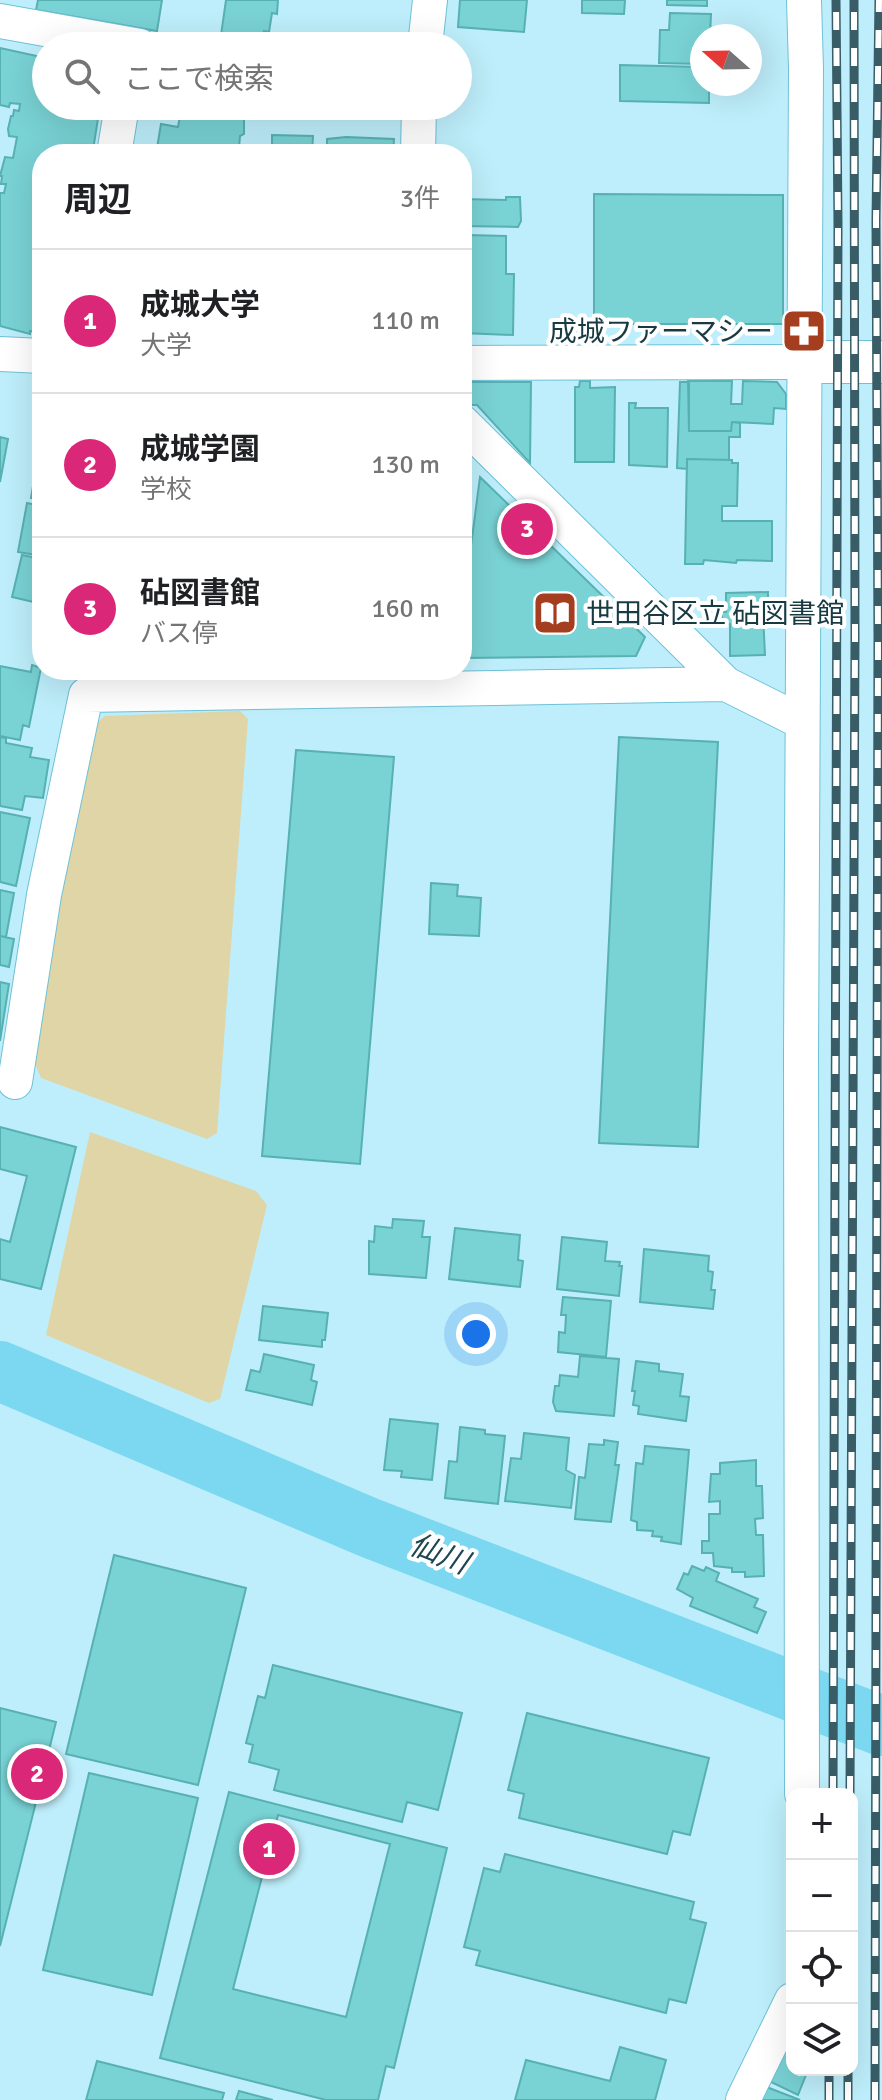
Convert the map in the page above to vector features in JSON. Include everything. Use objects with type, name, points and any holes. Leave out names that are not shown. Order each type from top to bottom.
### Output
[{"type":"street","points":[[427,32],[430,0]]},
{"type":"street","points":[[802,1788],[804,0]]},
{"type":"street","points":[[0,21],[59,32]]},
{"type":"street","points":[[116,144],[120,120]]},
{"type":"street","points":[[418,144],[419,120]]},
{"type":"street","points":[[0,354],[32,356]]},
{"type":"street","points":[[472,363],[882,362]]},
{"type":"street","points":[[472,432],[726,684],[802,722]]},
{"type":"street","points":[[15,1082],[44,895],[86,695],[726,684]]},
{"type":"street","points":[[743,2100],[790,2004]]},
{"type":"shaded area","points":[[240,711],[248,719],[217,1133],[207,1139],[41,1078],[34,1061],[50,915],[95,724],[105,716]]},
{"type":"shaded area","points":[[90,1132],[256,1191],[267,1205],[220,1399],[209,1403],[46,1335]]},
{"type":"building","points":[[38,0],[162,0],[157,31],[36,10]]},
{"type":"building","points":[[226,0],[278,0],[277,14],[272,13],[269,32],[221,32]]},
{"type":"building","points":[[460,0],[527,0],[524,32],[458,27]]},
{"type":"building","points":[[582,0],[625,0],[624,14],[582,13]]},
{"type":"building","points":[[667,0],[707,0],[707,6],[667,5]]},
{"type":"building","points":[[670,13],[711,14],[711,24],[690,24],[690,64],[659,63],[660,30],[669,30]]},
{"type":"building","points":[[0,48],[32,55],[32,120],[98,120],[94,144],[32,144],[30,334],[0,326],[0,193],[4,193],[6,184],[1,184],[0,176],[5,157],[13,158],[17,137],[9,136],[8,129],[11,116],[14,110],[19,111],[20,104],[10,103],[9,107],[0,105]]},
{"type":"building","points":[[620,65],[690,67],[690,96],[709,96],[709,103],[620,101]]},
{"type":"building","points":[[179,120],[244,120],[244,134],[240,136],[239,144],[158,144],[161,124],[178,127]]},
{"type":"building","points":[[272,135],[313,136],[313,144],[272,144]]},
{"type":"building","points":[[327,139],[394,139],[394,144],[327,144]]},
{"type":"building","points":[[594,194],[783,195],[783,324],[600,324],[600,316],[594,316]]},
{"type":"building","points":[[506,197],[520,197],[521,221],[518,227],[472,226],[472,199],[506,200]]},
{"type":"building","points":[[472,235],[506,236],[506,274],[514,274],[513,335],[472,333]]},
{"type":"building","points":[[580,381],[590,381],[590,388],[615,387],[614,462],[575,462],[575,387],[579,387]]},
{"type":"building","points":[[688,381],[732,381],[731,404],[742,404],[743,381],[777,382],[786,394],[786,409],[774,408],[773,424],[732,422],[731,431],[689,431]]},
{"type":"building","points":[[472,382],[531,382],[530,463],[477,405],[472,405]]},
{"type":"building","points":[[680,382],[689,382],[689,431],[731,431],[732,422],[740,423],[740,437],[729,437],[729,460],[687,459],[687,469],[677,468]]},
{"type":"building","points":[[629,403],[636,403],[635,408],[668,408],[667,467],[629,465]]},
{"type":"building","points":[[0,437],[8,439],[0,482]]},
{"type":"building","points":[[687,459],[732,460],[732,463],[738,463],[737,506],[722,506],[722,521],[772,521],[772,561],[737,560],[736,563],[704,560],[703,564],[685,564]]},
{"type":"building","points":[[480,477],[645,637],[636,656],[472,658],[472,538]]},
{"type":"building","points":[[27,503],[32,504],[32,554],[18,552]]},
{"type":"building","points":[[22,555],[32,557],[32,602],[12,597]]},
{"type":"building","points":[[768,592],[768,613],[763,614],[765,655],[730,656],[730,624],[722,624],[722,612],[726,612],[726,593]]},
{"type":"building","points":[[32,665],[32,680],[39,680],[29,727],[23,725],[20,740],[0,736],[0,666],[31,672]]},
{"type":"building","points":[[0,737],[6,738],[6,743],[32,748],[30,757],[49,760],[43,798],[25,796],[22,810],[0,806]]},
{"type":"building","points":[[619,737],[718,742],[698,1147],[599,1143]]},
{"type":"building","points":[[296,750],[394,757],[360,1164],[262,1156]]},
{"type":"building","points":[[0,812],[30,818],[16,886],[0,882]]},
{"type":"building","points":[[431,883],[458,885],[457,896],[481,898],[479,936],[429,934]]},
{"type":"building","points":[[0,890],[14,893],[6,937],[0,936]]},
{"type":"building","points":[[0,936],[14,939],[9,967],[0,965]]},
{"type":"building","points":[[0,982],[9,984],[0,1041]]},
{"type":"building","points":[[0,1127],[76,1147],[41,1289],[0,1279],[0,1239],[10,1242],[27,1176],[0,1169]]},
{"type":"building","points":[[393,1219],[424,1221],[422,1237],[430,1237],[426,1278],[369,1274],[369,1241],[374,1242],[375,1226],[392,1228]]},
{"type":"building","points":[[455,1228],[520,1235],[518,1260],[523,1261],[520,1287],[449,1279]]},
{"type":"building","points":[[562,1237],[607,1242],[605,1261],[620,1262],[619,1266],[622,1266],[619,1296],[557,1289]]},
{"type":"building","points":[[644,1249],[709,1256],[708,1271],[713,1272],[711,1290],[715,1290],[713,1309],[640,1302]]},
{"type":"building","points":[[563,1297],[611,1301],[606,1357],[558,1352],[559,1332],[565,1333],[566,1315],[561,1315]]},
{"type":"building","points":[[263,1306],[328,1313],[322,1347],[259,1340]]},
{"type":"building","points":[[264,1354],[314,1365],[311,1380],[317,1382],[312,1405],[246,1390],[251,1370],[260,1372]]},
{"type":"building","points":[[580,1356],[619,1359],[614,1416],[556,1411],[553,1402],[555,1386],[559,1386],[560,1375],[578,1377]]},
{"type":"building","points":[[636,1361],[659,1364],[659,1371],[683,1374],[680,1396],[689,1397],[686,1421],[638,1414],[639,1406],[633,1405],[635,1391],[632,1391]]},
{"type":"building","points":[[390,1419],[438,1424],[432,1480],[401,1477],[402,1471],[384,1470]]},
{"type":"building","points":[[460,1427],[505,1436],[498,1504],[445,1498],[449,1461],[457,1462]]},
{"type":"building","points":[[524,1433],[569,1438],[566,1470],[575,1475],[571,1508],[505,1501],[511,1458],[521,1459]]},
{"type":"building","points":[[604,1440],[618,1442],[615,1465],[619,1465],[611,1522],[575,1519],[579,1477],[585,1478],[589,1444],[604,1445]]},
{"type":"building","points":[[645,1446],[689,1450],[681,1544],[661,1541],[662,1537],[652,1536],[653,1531],[637,1530],[637,1522],[631,1520],[636,1463],[643,1464]]},
{"type":"building","points":[[756,1460],[756,1486],[762,1486],[763,1518],[755,1519],[756,1535],[763,1535],[764,1576],[745,1577],[745,1572],[732,1572],[732,1568],[714,1566],[713,1553],[702,1553],[702,1541],[709,1541],[709,1514],[720,1514],[720,1501],[709,1502],[711,1474],[720,1474],[720,1463]]},
{"type":"building","points":[[114,1555],[246,1588],[198,1785],[66,1754]]},
{"type":"building","points":[[692,1566],[704,1571],[706,1567],[719,1573],[716,1581],[758,1599],[754,1607],[766,1612],[757,1633],[690,1606],[693,1598],[677,1589],[684,1573],[688,1575]]},
{"type":"building","points":[[273,1665],[462,1713],[438,1810],[407,1802],[402,1822],[274,1790],[279,1770],[249,1762],[253,1745],[246,1743],[258,1696],[265,1698]]},
{"type":"building","points":[[0,1708],[56,1722],[0,1946]]},
{"type":"building","points":[[527,1713],[709,1758],[690,1835],[673,1831],[667,1854],[519,1818],[524,1794],[508,1790]]},
{"type":"building","points":[[89,1773],[198,1798],[152,1995],[43,1970]]},
{"type":"building","points":[[229,1792],[447,1848],[394,2068],[386,2066],[378,2100],[326,2100],[160,2058]],"holes":[[[278,1815],[390,1844],[346,2017],[233,1989]]]},
{"type":"building","points":[[505,1854],[694,1902],[690,1919],[706,1923],[686,2003],[669,1999],[666,2013],[476,1965],[480,1951],[464,1947],[484,1868],[500,1872]]},
{"type":"building","points":[[786,2043],[786,2076],[806,2076],[798,2095],[767,2080]]},
{"type":"building","points":[[620,2047],[666,2060],[655,2100],[515,2100],[526,2060],[610,2081]]},
{"type":"building","points":[[97,2061],[224,2093],[222,2100],[86,2100]]},
{"type":"building","points":[[764,2086],[800,2100],[759,2100]]},
{"type":"building","points":[[239,2091],[273,2100],[236,2100]]},
{"type":"waterway","name":"仙川","points":[[0,1371],[370,1528],[882,1726]]},
{"type":"railway","points":[[833,1788],[836,0]]},
{"type":"railway","points":[[850,1788],[855,636],[854,0]]},
{"type":"railway","points":[[875,2100],[876,221],[879,0]]},
{"type":"railway","points":[[829,2076],[829,2100]]},
{"type":"railway","points":[[848,2076],[848,2100]]},
{"type":"place","name":"成城ファーマシー","points":[[804,331]]},
{"type":"place","name":"砧図書館","points":[[527,529]]},
{"type":"place","name":"世田谷区立 砧図書館","points":[[555,613]]},
{"type":"place","name":"成城学園","points":[[37,1774]]},
{"type":"place","name":"成城大学","points":[[269,1849]]}]
